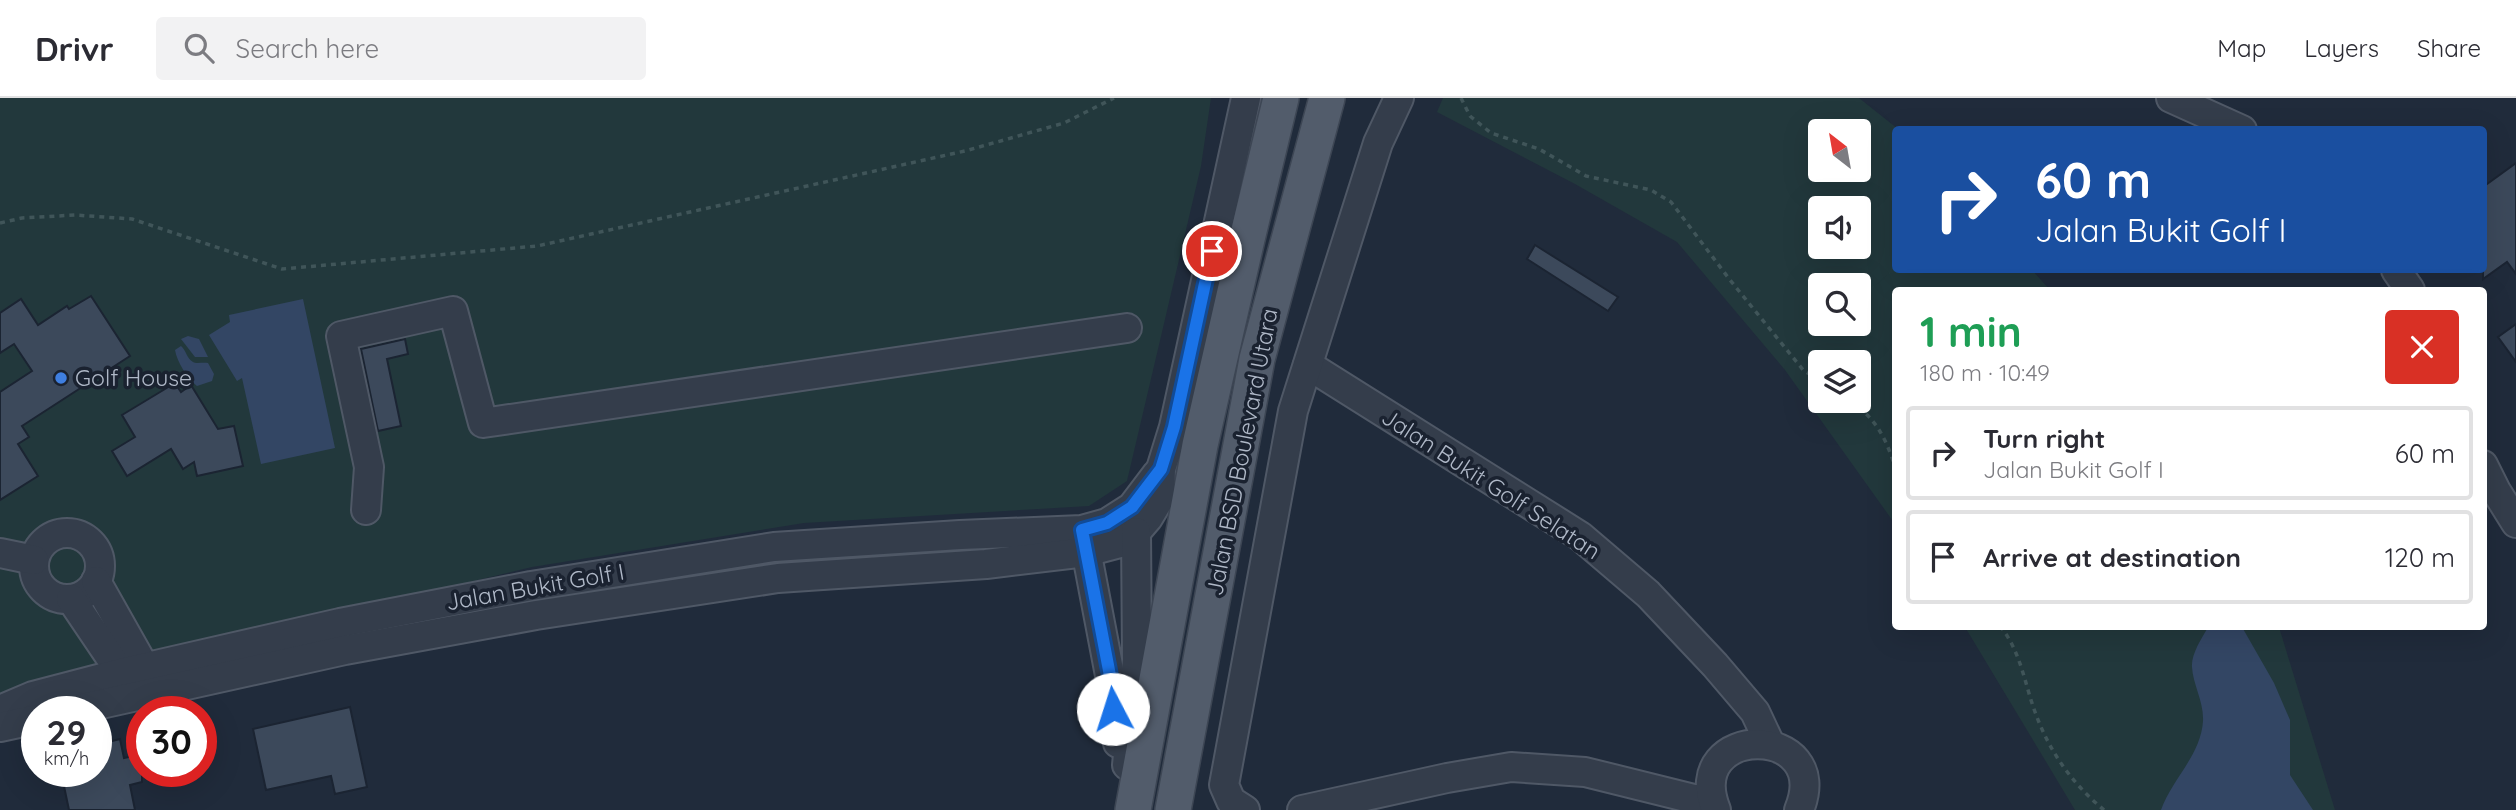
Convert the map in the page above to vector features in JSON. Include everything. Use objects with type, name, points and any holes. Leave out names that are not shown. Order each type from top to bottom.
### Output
[{"type":"main road","name":"Jalan BSD Boulevard Utara","points":[[1133,810],[1200,445],[1281,98]]},
{"type":"main road","name":"Jalan BSD Boulevard Utara","points":[[1173,810],[1257,359],[1327,98]]},
{"type":"street","name":"Jalan Bukit Golf I","points":[[0,710],[33,696],[138,683],[536,615],[751,582],[986,564],[1084,541],[1120,543],[1149,519],[1160,498],[1161,469],[1174,427],[1246,98]]},
{"type":"street","points":[[1245,810],[1227,796],[1225,776],[1293,411],[1378,143],[1399,98]]},
{"type":"street","points":[[2171,98],[2233,126]]},
{"type":"street","points":[[366,510],[369,467],[341,336],[453,311],[483,423],[1128,328]]},
{"type":"street","name":"Jalan Bukit Golf Selatan","points":[[1307,365],[1580,536],[1648,594],[1691,639],[1755,712],[1770,744]]},
{"type":"street","name":"Jalan Bukit Golf I","points":[[1084,541],[1132,507],[1161,469]]},
{"type":"street","points":[[2487,472],[2516,523]]},
{"type":"street","points":[[62,532],[83,536],[91,542],[100,561],[96,582],[90,590],[71,599],[51,595],[42,589],[33,570],[34,560],[44,541],[62,532]]},
{"type":"street","points":[[1122,810],[1137,660],[1136,532]]},
{"type":"street","points":[[1084,541],[1112,686],[1118,745],[1126,772]]},
{"type":"street","points":[[0,554],[34,560]]},
{"type":"street","points":[[96,582],[138,683]]},
{"type":"street","points":[[71,599],[138,683]]},
{"type":"street","name":"Jalan Bukit Golf I","points":[[105,696],[138,683]]},
{"type":"street","points":[[0,727],[21,722]]},
{"type":"street","points":[[1302,810],[1447,778],[1511,767],[1586,772],[1714,805],[1713,775],[1726,755],[1746,744],[1770,744],[1788,754],[1800,770],[1804,790],[1799,810]]},
{"type":"path","points":[[0,223],[22,218],[75,215],[132,219],[282,269],[537,246],[965,151],[1064,123],[1114,98]]},
{"type":"path","points":[[1461,98],[1471,116],[1491,133],[1539,149],[1586,176],[1651,190],[1671,202],[1730,280],[1808,373]]},
{"type":"path","points":[[1866,413],[1886,438],[1892,457]]},
{"type":"path","points":[[2003,630],[2010,639],[2021,666],[2047,743],[2062,767],[2104,810]]},
{"type":"green space","points":[[0,98],[1211,98],[1201,166],[1127,481],[1089,506],[804,523],[532,567],[85,674],[0,700]]},
{"type":"green space","points":[[1443,98],[1859,98],[1894,126],[1892,126],[1892,273],[2035,273],[2047,287],[1892,287],[1892,520],[1816,413],[1871,413],[1871,350],[1808,350],[1808,402],[1785,370],[1677,242],[1575,184],[1437,112]]},
{"type":"green space","points":[[1967,630],[2280,630],[2335,810],[2075,810]]},
{"type":"water","points":[[303,299],[335,448],[261,464],[242,378],[237,381],[209,335],[230,322],[229,315]]},
{"type":"water","points":[[188,336],[199,339],[208,357],[195,357],[181,339]]},
{"type":"water","points":[[181,346],[193,362],[208,363],[214,374],[212,381],[197,386],[190,379],[176,355],[175,350]]},
{"type":"water","points":[[2206,630],[2244,630],[2274,683],[2290,720],[2290,775],[2313,810],[2161,810],[2192,756],[2201,733],[2203,714],[2192,662]]},
{"type":"building","points":[[2516,163],[2516,274],[2507,262],[2483,279],[2483,273],[2487,273],[2487,184]]},
{"type":"building","points":[[1535,245],[1618,297],[1608,311],[1527,259]]},
{"type":"building","points":[[91,296],[130,356],[22,426],[29,437],[18,444],[38,476],[0,500],[0,392],[32,371],[14,344],[0,353],[0,313],[21,299],[38,325],[67,306],[69,309]]},
{"type":"building","points":[[2516,324],[2516,362],[2498,337]]},
{"type":"building","points":[[405,339],[408,354],[387,359],[401,426],[378,431],[361,349]]},
{"type":"building","points":[[175,383],[181,392],[191,385],[218,429],[234,426],[243,466],[197,476],[194,462],[183,469],[171,449],[127,476],[112,451],[135,437],[122,415]]},
{"type":"building","points":[[350,707],[367,787],[335,794],[331,776],[266,790],[253,729]]},
{"type":"building","points":[[120,739],[126,758],[126,787],[130,787],[135,810],[69,810],[64,787],[112,787],[112,741]]},
{"type":"place","name":"Golf House","points":[[61,378]]},
{"type":"route","points":[[1113,709],[1112,686],[1082,530],[1107,523],[1132,507],[1161,469],[1174,427],[1212,251]]}]
